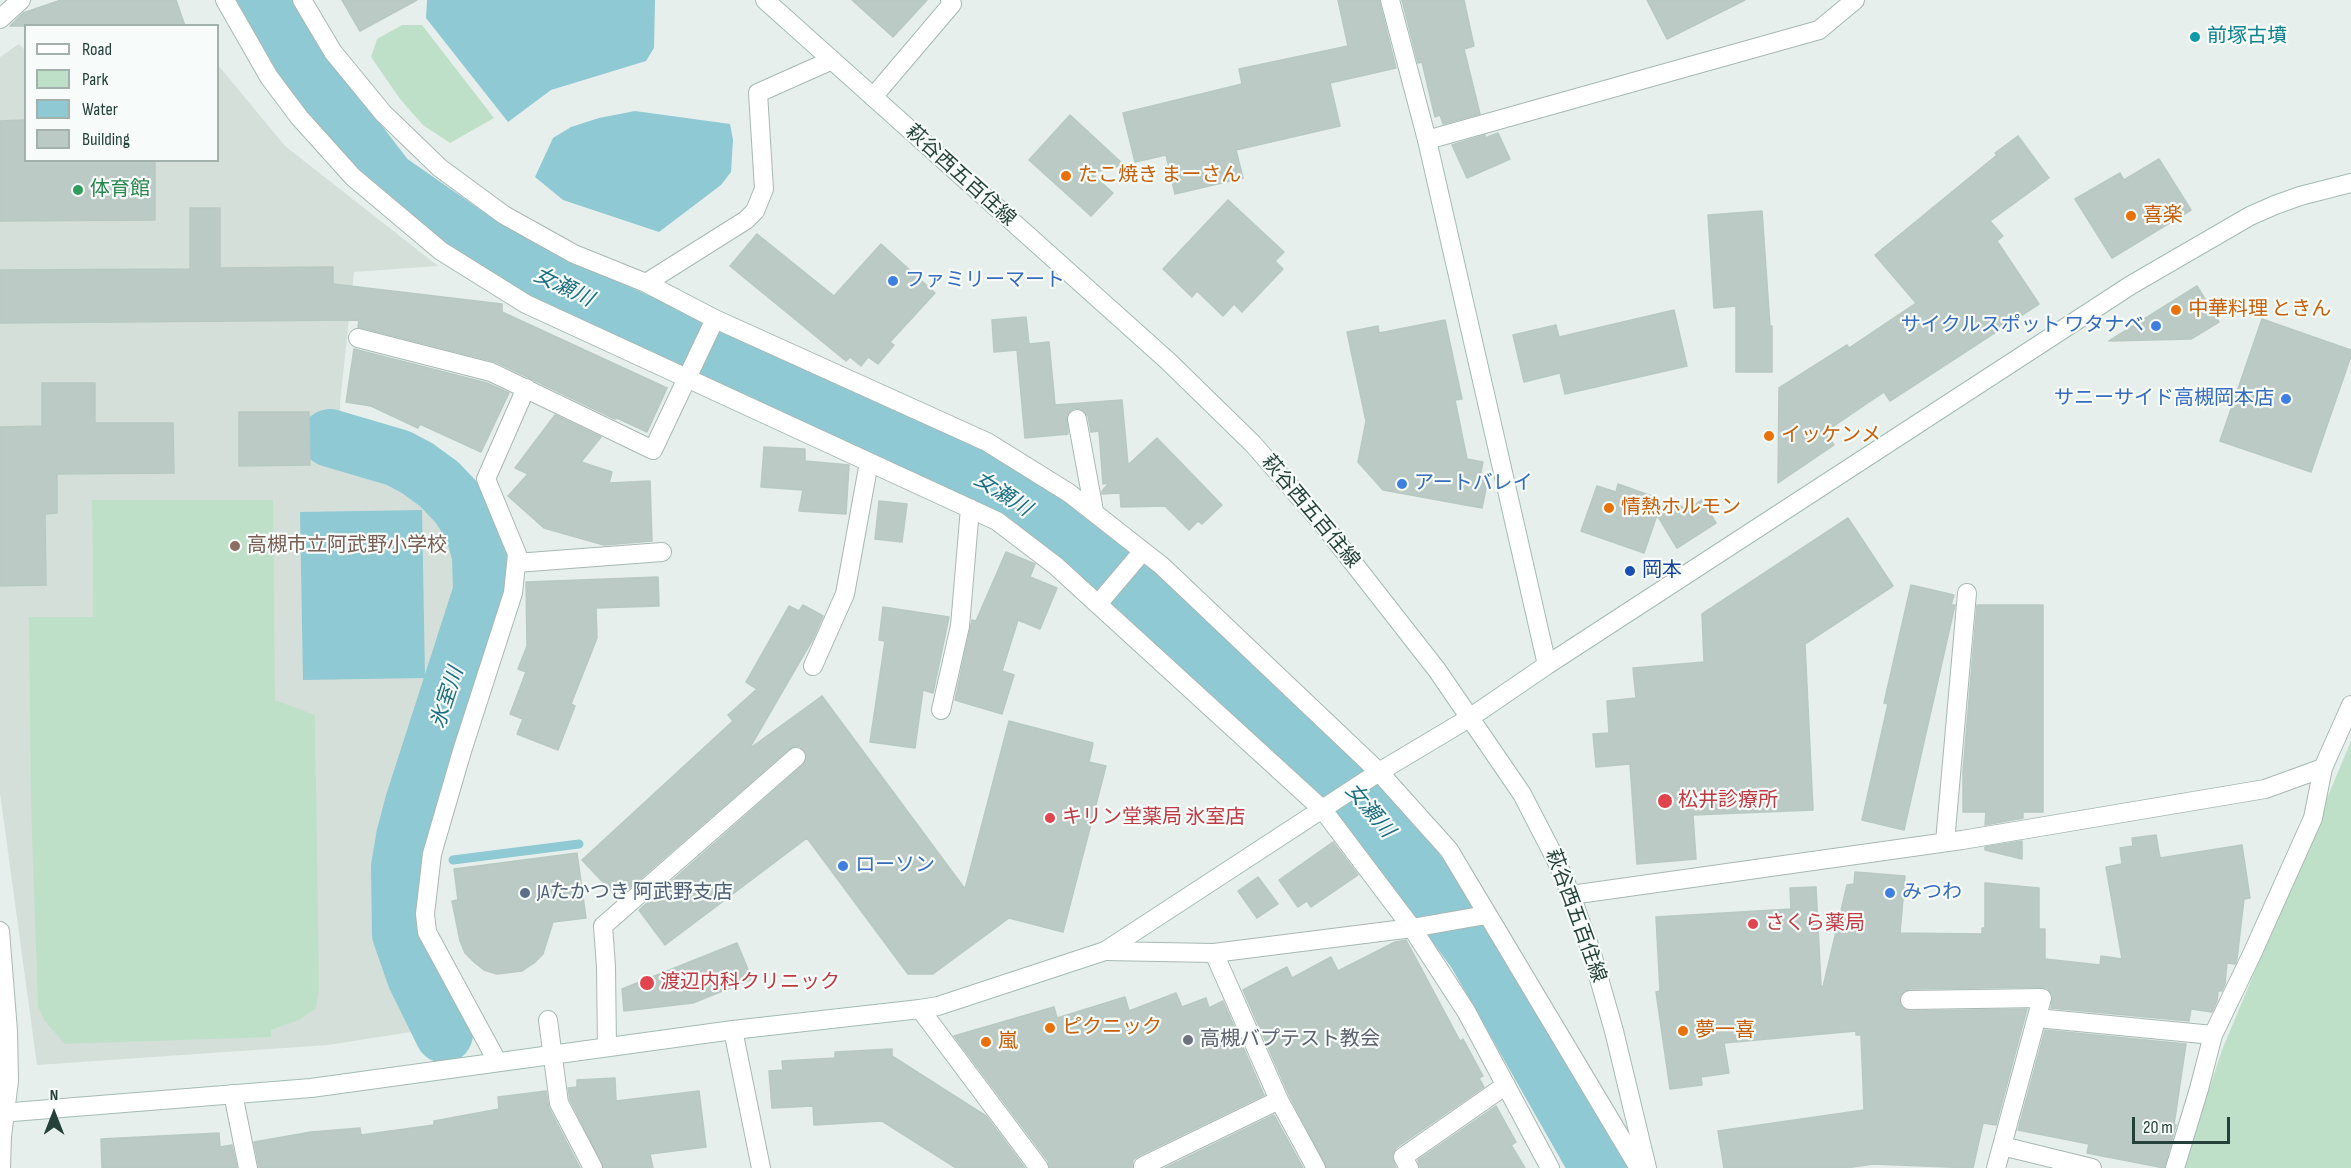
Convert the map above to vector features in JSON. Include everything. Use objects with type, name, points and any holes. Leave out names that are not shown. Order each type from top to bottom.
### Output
[{"type":"street","points":[[0,18],[21,0]]},
{"type":"street","points":[[225,0],[269,77],[299,117],[354,177],[441,251],[526,304],[997,521],[1103,598],[1328,806],[1418,927],[1550,1168]]},
{"type":"street","points":[[302,0],[333,52],[357,83],[410,142],[471,193],[538,236],[574,254],[646,283],[715,319],[987,442],[1042,475],[1094,511],[1139,556],[1262,660],[1449,850],[1639,1168]]},
{"type":"street","name":"萩谷西五百住線","points":[[765,0],[1168,362],[1253,444],[1322,523],[1437,670],[1522,794],[1557,860],[1592,954],[1614,1031],[1647,1168]]},
{"type":"street","points":[[1390,0],[1427,140],[1547,665]]},
{"type":"street","points":[[1427,140],[1819,30],[1855,0]]},
{"type":"street","points":[[873,97],[953,1]]},
{"type":"street","points":[[646,283],[746,220],[755,211],[764,189],[758,93],[832,60]]},
{"type":"street","points":[[2,1113],[311,1088],[733,1030],[920,1009],[938,1006],[1105,951],[1374,775],[1471,717],[1547,665],[2131,285],[2258,213],[2300,196],[2351,183]]},
{"type":"street","points":[[358,338],[491,372],[653,450],[715,319]]},
{"type":"street","points":[[497,1061],[427,932],[425,914],[432,854],[462,751],[513,593],[517,554],[486,478],[526,388]]},
{"type":"street","points":[[1077,419],[1094,511]]},
{"type":"street","points":[[813,666],[845,594],[869,462]]},
{"type":"street","points":[[941,710],[960,626],[970,508]]},
{"type":"street","points":[[516,563],[662,552]]},
{"type":"street","points":[[1103,598],[1139,556]]},
{"type":"street","points":[[1945,842],[1967,593]]},
{"type":"street","points":[[2175,1168],[2213,1035],[2253,954],[2313,818],[2323,768],[2351,705]]},
{"type":"street","points":[[607,1047],[603,926],[796,757]]},
{"type":"street","points":[[1571,895],[1945,842],[2265,789],[2323,768]]},
{"type":"street","points":[[1105,951],[1214,953],[1418,927],[1486,915]]},
{"type":"street","points":[[0,932],[8,1031],[9,1081],[2,1113],[1,1168]]},
{"type":"street","points":[[1214,953],[1279,1100],[1316,1168]]},
{"type":"street","points":[[1911,1000],[2042,998],[1996,1168]]},
{"type":"street","points":[[920,1009],[1039,1168]]},
{"type":"street","points":[[2037,1018],[2213,1035]]},
{"type":"street","points":[[548,1020],[559,1103],[593,1168]]},
{"type":"street","points":[[733,1030],[760,1168]]},
{"type":"street","points":[[1409,1168],[1403,1157],[1506,1085]]},
{"type":"street","points":[[233,1094],[248,1168]]},
{"type":"street","points":[[1143,1166],[1279,1100]]},
{"type":"street","points":[[2002,1146],[2092,1168]]},
{"type":"shaded area","name":"高槻市立阿武野小学校","points":[[19,44],[24,49],[24,162],[219,162],[219,66],[285,146],[438,266],[354,272],[340,403],[340,450],[443,498],[464,526],[474,567],[470,600],[392,840],[391,934],[408,985],[430,1029],[328,1045],[37,1065],[0,793],[0,57]]},
{"type":"green space","points":[[402,25],[422,25],[494,118],[450,143],[423,125],[400,99],[371,57],[377,39]]},
{"type":"green space","points":[[92,500],[273,500],[275,700],[315,715],[319,988],[316,1008],[299,1020],[271,1030],[271,1037],[65,1044],[44,1020],[38,1006],[31,806],[29,617],[93,617]]},
{"type":"green space","points":[[2351,741],[2351,1168],[2183,1168],[2222,1050]]},
{"type":"water","points":[[427,0],[655,0],[654,48],[646,61],[551,90],[508,122],[426,18]]},
{"type":"water","points":[[635,111],[730,124],[733,140],[731,172],[721,185],[659,232],[563,200],[535,177],[553,138],[571,127],[599,118]]},
{"type":"water","points":[[422,510],[425,678],[303,680],[300,512]]},
{"type":"building","points":[[61,0],[176,0],[184,24],[24,24],[24,26],[10,26],[23,13]]},
{"type":"building","points":[[342,0],[417,0],[360,31]]},
{"type":"building","points":[[852,0],[927,0],[893,37]]},
{"type":"building","points":[[1338,0],[1379,0],[1396,68],[1330,83],[1340,126],[1236,150],[1243,178],[1175,194],[1166,155],[1135,162],[1123,113],[1242,84],[1239,69],[1348,46]]},
{"type":"building","points":[[1402,0],[1464,0],[1474,46],[1464,49],[1480,114],[1443,124],[1440,115],[1435,117],[1422,62],[1418,63]]},
{"type":"building","points":[[1647,0],[1745,0],[1667,39]]},
{"type":"building","points":[[1070,115],[1124,165],[1091,173],[1113,193],[1091,216],[1029,160]]},
{"type":"building","name":"体育館","points":[[24,120],[24,162],[155,162],[155,220],[0,221],[0,121]]},
{"type":"building","points":[[1498,133],[1510,159],[1467,178],[1452,145]]},
{"type":"building","points":[[2018,136],[2049,178],[1990,221],[2003,236],[1997,241],[2039,304],[1890,401],[1884,392],[1825,432],[1834,445],[1778,483],[1779,388],[1847,345],[1849,348],[1916,303],[1875,255]]},
{"type":"building","points":[[2159,159],[2191,210],[2112,258],[2075,199],[2120,173],[2124,180]]},
{"type":"building","points":[[1228,200],[1284,252],[1275,261],[1283,269],[1242,312],[1234,304],[1223,316],[1197,291],[1192,297],[1163,269]]},
{"type":"building","points":[[190,208],[220,208],[220,268],[333,267],[333,284],[502,304],[502,312],[667,388],[647,432],[496,362],[358,327],[359,320],[0,323],[0,270],[190,269]]},
{"type":"building","points":[[1762,211],[1770,326],[1772,326],[1772,372],[1736,372],[1736,306],[1714,308],[1708,215]]},
{"type":"building","points":[[757,234],[834,296],[881,244],[935,293],[890,342],[894,345],[878,364],[868,357],[861,366],[850,357],[846,361],[730,266]]},
{"type":"building","points":[[2197,286],[2219,322],[2191,339],[2109,341]]},
{"type":"building","points":[[1674,310],[1687,366],[1565,394],[1560,373],[1524,382],[1513,335],[1556,325],[1559,337]]},
{"type":"building","points":[[1026,317],[1029,344],[1049,342],[1055,405],[1122,400],[1128,465],[1157,438],[1222,505],[1202,524],[1198,521],[1189,530],[1165,506],[1121,507],[1120,493],[1102,494],[1109,483],[1103,484],[1099,431],[1091,432],[1088,416],[1081,409],[1074,408],[1067,415],[1068,434],[1025,438],[1017,350],[994,352],[992,320]]},
{"type":"building","name":"サニーサイド高槻岡本店","points":[[2262,319],[2351,350],[2351,356],[2311,472],[2220,441]]},
{"type":"building","points":[[1445,320],[1462,399],[1455,400],[1467,459],[1483,462],[1480,477],[1488,479],[1482,508],[1383,490],[1358,462],[1366,421],[1347,332],[1378,326],[1379,333]]},
{"type":"building","points":[[354,349],[487,383],[509,393],[481,452],[420,424],[418,428],[371,406],[346,402]]},
{"type":"building","points":[[42,383],[95,383],[95,423],[173,423],[174,473],[57,474],[57,513],[45,514],[46,585],[0,586],[0,427],[42,426]]},
{"type":"building","points":[[239,412],[309,412],[310,465],[239,466]]},
{"type":"building","points":[[555,415],[601,437],[581,462],[612,472],[609,483],[650,481],[652,541],[604,545],[544,528],[508,496],[528,474],[515,468]]},
{"type":"building","points":[[764,447],[805,449],[805,461],[849,465],[846,514],[799,511],[803,490],[761,487]]},
{"type":"building","points":[[1618,484],[1688,509],[1702,500],[1716,523],[1677,548],[1657,515],[1644,553],[1581,531],[1597,486],[1616,492]]},
{"type":"building","points":[[879,501],[907,504],[902,542],[875,539]]},
{"type":"building","points":[[1848,518],[1893,586],[1805,644],[1813,810],[1693,815],[1696,859],[1637,864],[1630,764],[1596,767],[1593,734],[1609,733],[1607,701],[1636,698],[1633,668],[1704,662],[1702,614]]},
{"type":"building","points":[[1006,552],[1035,564],[1030,577],[1057,588],[1040,629],[1018,620],[1002,671],[1014,675],[1002,714],[955,700],[972,620],[976,621]]},
{"type":"building","points":[[658,577],[659,606],[596,608],[597,638],[571,704],[575,706],[558,750],[517,734],[523,719],[510,714],[526,672],[518,669],[527,646],[526,582]]},
{"type":"building","points":[[1911,585],[1954,595],[1951,605],[1955,605],[1904,830],[1862,820],[1888,704],[1884,703]]},
{"type":"building","points":[[803,605],[823,616],[814,637],[749,749],[822,696],[965,889],[1009,721],[1093,743],[1089,762],[1106,766],[1063,932],[1009,918],[933,974],[908,974],[807,838],[665,945],[639,910],[803,765],[807,754],[799,746],[789,749],[625,892],[622,887],[614,894],[582,860],[733,721],[728,715],[757,689],[746,682],[789,606],[799,611]]},
{"type":"building","points":[[1977,605],[2043,605],[2043,812],[2023,812],[2023,818],[1985,825],[1986,812],[1963,812],[1963,771]]},
{"type":"building","points":[[883,607],[949,617],[933,693],[923,690],[915,748],[870,742],[885,641],[879,640]]},
{"type":"building","points":[[2156,835],[2160,858],[2242,845],[2250,898],[2244,899],[2237,959],[2235,964],[2227,963],[2225,984],[2222,991],[2218,991],[2212,1012],[2191,1009],[2189,1021],[2051,1008],[2053,995],[2047,988],[2042,987],[1910,989],[1900,995],[1901,1006],[1910,1011],[2027,1009],[1996,1125],[1983,1123],[1973,1168],[1873,1164],[1846,1168],[1724,1168],[1718,1131],[1864,1110],[1861,1035],[1856,1035],[1856,1031],[1724,1043],[1729,1073],[1701,1077],[1702,1085],[1670,1089],[1656,992],[1660,991],[1656,917],[1791,909],[1790,888],[1816,887],[1821,986],[1823,987],[1847,885],[1854,884],[1855,872],[1905,876],[1900,933],[1982,934],[1982,928],[1985,928],[1985,883],[2039,888],[2039,929],[2045,929],[2045,959],[2100,965],[2101,956],[2122,959],[2106,867],[2122,864],[2120,848],[2133,846],[2132,838]]},
{"type":"building","points":[[2022,841],[2022,859],[1985,850],[1985,847]]},
{"type":"building","points":[[1333,842],[1358,875],[1311,907],[1307,901],[1298,907],[1279,880]]},
{"type":"building","points":[[577,853],[586,918],[553,922],[543,954],[522,971],[497,974],[484,970],[465,953],[460,941],[452,901],[458,900],[454,869]]},
{"type":"building","points":[[1258,877],[1278,904],[1257,918],[1238,891]]},
{"type":"building","points":[[1406,940],[1460,1041],[1463,1039],[1483,1076],[1479,1078],[1484,1087],[1396,1148],[1392,1157],[1396,1168],[1327,1168],[1289,1095],[1243,990],[1287,967],[1292,978],[1331,957],[1338,971],[1395,942]]},
{"type":"building","points":[[737,943],[752,979],[693,1003],[624,1011],[622,989]]},
{"type":"building","points":[[1176,993],[1182,1007],[1206,998],[1209,1008],[1223,1001],[1264,1095],[1138,1156],[1133,1160],[1132,1168],[1050,1168],[1048,1161],[954,1036],[1054,1007],[1057,1018],[1125,997],[1129,1011]]},
{"type":"building","points":[[2045,1030],[2186,1044],[2174,1125],[2176,1125],[2164,1168],[2087,1153],[2089,1144],[2018,1130]]},
{"type":"building","points":[[892,1049],[892,1056],[986,1116],[1025,1168],[956,1168],[882,1121],[814,1125],[813,1106],[772,1108],[769,1071],[783,1070],[782,1061],[835,1058],[835,1052]]},
{"type":"building","points":[[615,1078],[616,1101],[699,1091],[706,1147],[650,1154],[653,1168],[604,1168],[570,1100],[568,1088],[577,1087],[577,1080]]},
{"type":"building","points":[[546,1091],[549,1108],[580,1168],[259,1168],[254,1142],[311,1132],[360,1128],[361,1135],[434,1125],[434,1121],[499,1109],[498,1097]]},
{"type":"building","points":[[1496,1106],[1516,1142],[1511,1145],[1525,1168],[1420,1168],[1418,1160]]},
{"type":"building","points":[[1274,1115],[1303,1168],[1165,1168]]},
{"type":"building","points":[[219,1133],[220,1147],[232,1145],[237,1168],[102,1168],[101,1139]]},
{"type":"waterway","name":"女瀬川","points":[[263,0],[307,76],[387,180],[476,242],[563,289],[889,434],[993,483],[1130,589],[1214,662],[1329,764],[1375,816],[1476,952],[1599,1168]]},
{"type":"waterway","name":"氷室川","points":[[330,438],[398,458],[439,484],[458,504],[473,527],[481,555],[482,592],[414,803],[400,867],[401,934],[416,977],[444,1034]]},
{"type":"waterway","points":[[453,860],[579,844]]},
{"type":"place","name":"前塚古墳","points":[[2195,37]]},
{"type":"place","name":"たこ焼き まーさん","points":[[1066,176]]},
{"type":"place","name":"体育館","points":[[78,190]]},
{"type":"place","name":"喜楽","points":[[2131,216]]},
{"type":"place","name":"ファミリーマート","points":[[893,281]]},
{"type":"place","name":"中華料理 ときん","points":[[2176,310]]},
{"type":"place","name":"サイクルスポット ワタナベ","points":[[2156,326]]},
{"type":"place","name":"サニーサイド高槻岡本店","points":[[2286,399]]},
{"type":"place","name":"イッケンメ","points":[[1769,436]]},
{"type":"place","name":"アートバレイ","points":[[1402,484]]},
{"type":"place","name":"情熱ホルモン","points":[[1609,508]]},
{"type":"place","name":"高槻市立阿武野小学校","points":[[235,546]]},
{"type":"place","name":"岡本","points":[[1630,571]]},
{"type":"place","name":"松井診療所","points":[[1665,801]]},
{"type":"place","name":"キリン堂薬局 氷室店","points":[[1050,818]]},
{"type":"place","name":"ローソン","points":[[843,866]]},
{"type":"place","name":"JAたかつき 阿武野支店","points":[[525,893]]},
{"type":"place","name":"みつわ","points":[[1890,893]]},
{"type":"place","name":"さくら薬局","points":[[1753,924]]},
{"type":"place","name":"渡辺内科クリニック","points":[[647,983]]},
{"type":"place","name":"ピクニック","points":[[1050,1028]]},
{"type":"place","name":"夢一喜","points":[[1683,1031]]},
{"type":"place","name":"高槻バプテスト教会","points":[[1188,1040]]},
{"type":"place","name":"嵐","points":[[986,1042]]}]
